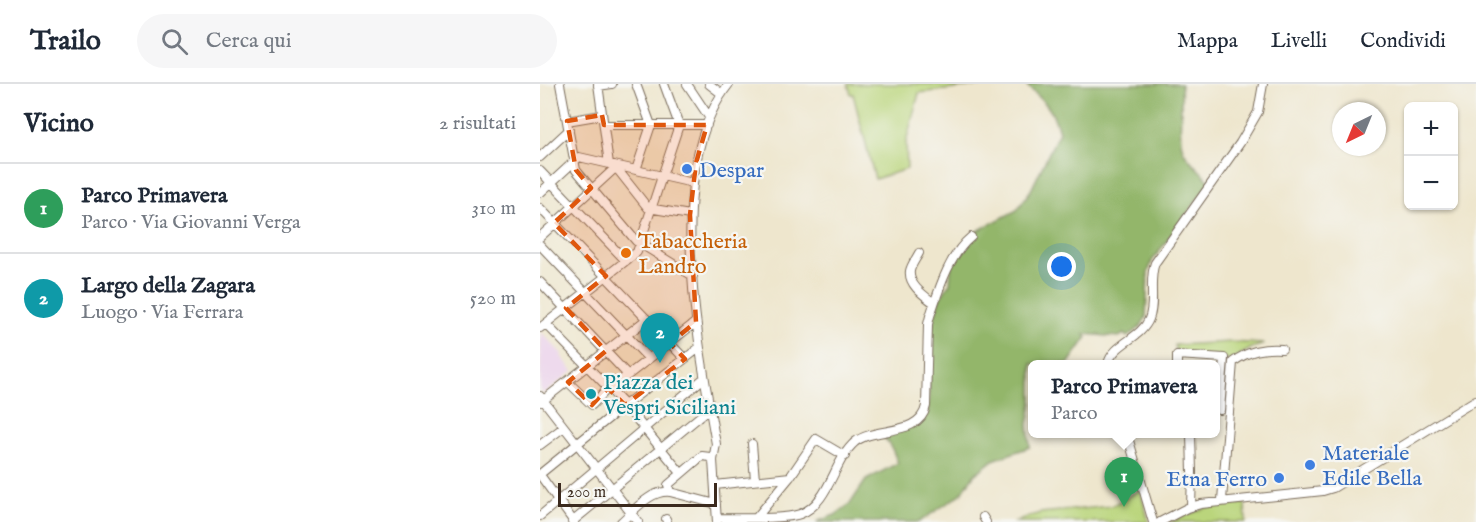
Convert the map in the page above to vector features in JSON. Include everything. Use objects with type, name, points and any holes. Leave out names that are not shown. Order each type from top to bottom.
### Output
[{"type":"street","points":[[560,84],[576,170],[639,244],[693,276]]},
{"type":"street","points":[[540,237],[613,170],[598,85],[612,84]]},
{"type":"street","points":[[636,84],[651,125],[636,170]]},
{"type":"street","points":[[664,84],[679,125],[637,252],[543,326],[609,389],[680,472]]},
{"type":"street","points":[[687,84],[708,121]]},
{"type":"street","points":[[709,84],[722,94]]},
{"type":"street","points":[[717,514],[717,485],[713,460],[716,444],[696,322],[690,215],[696,163],[708,121],[729,84]]},
{"type":"street","points":[[1110,360],[1113,354],[1142,329],[1149,319],[1151,277],[1155,263],[1240,143],[1258,112],[1263,84]]},
{"type":"street","points":[[567,121],[602,115]]},
{"type":"street","points":[[604,125],[679,125],[708,121]]},
{"type":"street","points":[[542,152],[569,130]]},
{"type":"street","points":[[540,193],[574,159],[579,157],[693,183]]},
{"type":"street","points":[[612,164],[648,208],[690,215]]},
{"type":"street","points":[[540,171],[626,261]]},
{"type":"street","points":[[540,208],[685,358]]},
{"type":"street","points":[[621,522],[651,496],[660,492],[670,492],[717,514],[757,520],[796,515],[811,508],[845,456],[859,440],[908,426],[924,413],[927,399],[928,324],[952,259],[957,250],[971,237]]},
{"type":"street","points":[[540,245],[648,357]]},
{"type":"street","points":[[919,253],[910,270],[910,278],[918,289],[934,303]]},
{"type":"street","points":[[540,282],[627,374]]},
{"type":"street","points":[[638,522],[541,400],[568,382],[647,319]]},
{"type":"street","points":[[568,382],[592,405],[668,341],[696,322]]},
{"type":"street","points":[[699,348],[540,475],[573,522],[710,408]]},
{"type":"street","points":[[1222,500],[1222,410],[1233,362],[1257,350],[1282,349]]},
{"type":"street","points":[[1177,360],[1177,355],[1224,358],[1220,371]]},
{"type":"street","points":[[540,516],[704,378]]},
{"type":"street","points":[[1160,522],[1191,507],[1222,500],[1323,491],[1343,483],[1476,400]]},
{"type":"street","points":[[540,445],[564,427]]},
{"type":"street","points":[[1128,438],[1154,522]]},
{"type":"street","points":[[1191,438],[1191,507]]},
{"type":"street","points":[[757,520],[816,439],[845,456]]},
{"type":"street","points":[[752,444],[756,480]]},
{"type":"street","points":[[670,492],[669,482],[714,449]]},
{"type":"street","points":[[702,456],[713,460]]},
{"type":"street","points":[[717,485],[790,477]]},
{"type":"highlighted area","points":[[602,115],[604,125],[707,125],[696,163],[690,215],[696,322],[670,343],[685,359],[625,405],[608,388],[592,405],[568,382],[606,351],[566,308],[606,276],[554,223],[591,188],[576,170],[567,121]]},
{"type":"shaded area","points":[[541,332],[562,354],[561,356],[573,371],[543,394],[540,389]]},
{"type":"green space","points":[[848,84],[997,84],[919,93],[906,142],[907,169],[875,179],[853,94]]},
{"type":"green space","points":[[1025,84],[1181,84],[1182,146],[1187,156],[1210,182],[1152,261],[1148,273],[1146,317],[1141,326],[1127,337],[1124,334],[1119,337],[1084,334],[1087,337],[1071,360],[1028,360],[1030,447],[993,460],[974,475],[961,494],[919,522],[816,522],[835,515],[850,504],[866,480],[898,463],[890,444],[881,435],[921,422],[928,412],[932,327],[939,300],[950,283],[951,267],[957,254],[971,241],[977,231],[1017,210],[1031,190],[1059,132],[1054,117]]},
{"type":"green space","points":[[1232,342],[1264,344],[1231,360],[1176,352],[1175,345]]},
{"type":"green space","points":[[1140,490],[1149,522],[1014,522],[1040,513],[1112,506]]},
{"type":"green space","points":[[1245,503],[1246,522],[1169,522],[1208,507]]},
{"type":"place","name":"Despar","points":[[687,169]]},
{"type":"place","name":"Tabaccheria Landro","points":[[626,253]]},
{"type":"place","name":"Largo della Zagara","points":[[660,363]]},
{"type":"place","name":"Piazza dei Vespri Siciliani","points":[[591,394]]},
{"type":"place","name":"Materiale Edile Bella","points":[[1310,465]]},
{"type":"place","name":"Etna Ferro","points":[[1279,478]]},
{"type":"place","name":"Parco Primavera","points":[[1124,507]]}]
